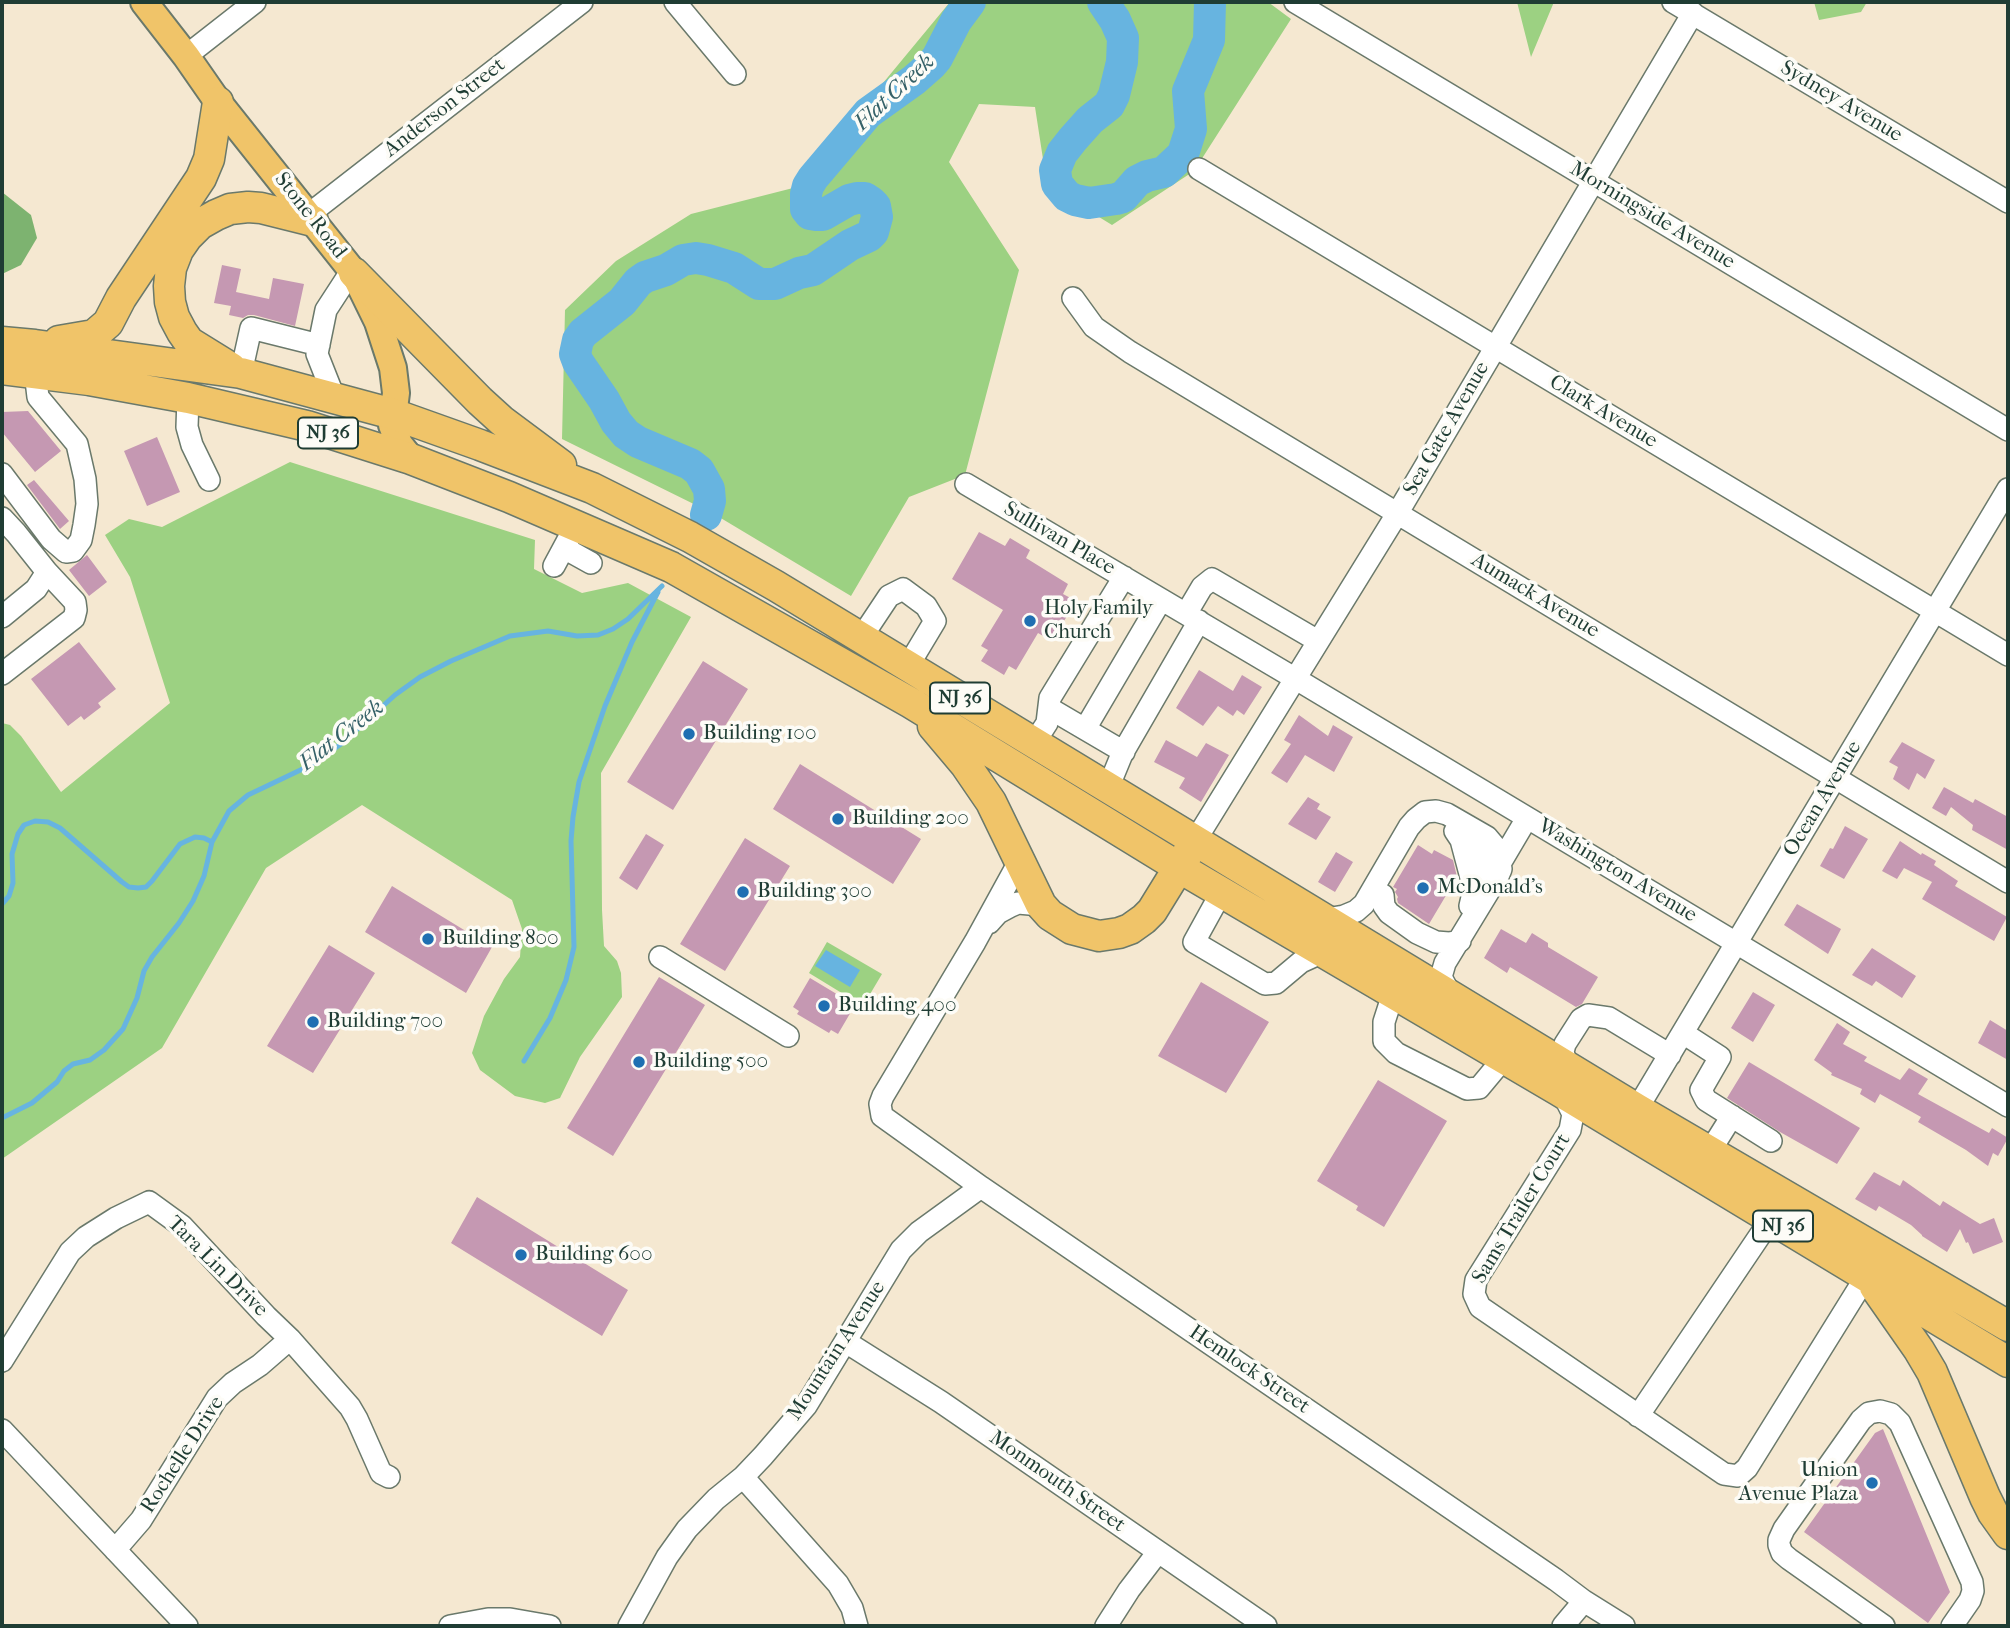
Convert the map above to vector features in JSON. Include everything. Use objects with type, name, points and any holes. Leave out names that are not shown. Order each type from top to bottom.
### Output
[{"type":"highway","points":[[35,359],[94,335],[108,323],[121,298],[201,178],[209,159],[218,102]]},
{"type":"highway","points":[[241,373],[189,342],[178,325],[170,302],[169,286],[171,268],[178,250],[200,224],[230,209],[261,208],[310,218]]},
{"type":"highway","points":[[353,271],[453,375],[502,421],[592,488]]},
{"type":"highway","name":"NJ 36","points":[[2,342],[35,359],[89,380],[187,398],[307,426],[411,459],[509,496],[565,546],[638,552],[706,586],[911,703],[1221,893],[1504,1058],[1565,1079],[1637,1109],[2008,1326]]},
{"type":"highway","name":"NJ 36","points":[[2,369],[35,359],[241,373],[393,414],[480,444],[592,488],[724,555],[1450,994],[1565,1079],[1772,1219],[2008,1362]]},
{"type":"highway","points":[[911,703],[980,784],[1041,905],[1049,915],[1072,929],[1099,936],[1130,929],[1144,919],[1152,911],[1195,841]]},
{"type":"highway","points":[[1867,1275],[1932,1372],[1984,1497],[2008,1534]]},
{"type":"main road","name":"Stone Road","points":[[144,2],[218,102],[353,271],[378,322],[393,368],[396,393],[392,425],[395,436],[411,459]]},
{"type":"street","points":[[186,56],[255,2]]},
{"type":"street","name":"Anderson Street","points":[[310,218],[582,2]]},
{"type":"street","points":[[675,2],[735,74]]},
{"type":"street","name":"Morningside Avenue","points":[[1295,2],[2008,430]]},
{"type":"street","name":"Sydney Avenue","points":[[1673,2],[2008,202]]},
{"type":"street","name":"Sea Gate Avenue","points":[[1195,841],[1397,514],[1693,13]]},
{"type":"street","name":"Clark Avenue","points":[[1199,169],[2008,654]]},
{"type":"street","points":[[334,397],[317,354],[327,310],[353,271]]},
{"type":"street","name":"Aumack Avenue","points":[[1073,299],[1094,327],[1130,352],[2008,882]]},
{"type":"street","points":[[241,373],[251,328],[319,345]]},
{"type":"street","points":[[2,474],[51,539],[66,552],[73,551],[80,540],[84,525],[87,504],[85,479],[77,444],[38,397],[35,359]]},
{"type":"street","points":[[187,398],[187,427],[192,445],[209,480]]},
{"type":"street","name":"Sullivan Place","points":[[966,485],[1224,636]]},
{"type":"street","name":"Ocean Avenue","points":[[1637,1109],[2008,489]]},
{"type":"street","points":[[2,518],[75,602],[74,618],[2,674]]},
{"type":"street","points":[[565,546],[591,563]]},
{"type":"street","points":[[2,617],[36,589],[47,572]]},
{"type":"street","points":[[1034,743],[1046,723],[1051,698],[1124,577]]},
{"type":"street","points":[[1108,788],[1192,618],[1202,587],[1212,579],[1318,642]]},
{"type":"street","points":[[861,638],[889,596],[903,589],[926,606],[935,621],[908,666]]},
{"type":"street","points":[[1085,729],[1161,600]]},
{"type":"street","name":"Washington Avenue","points":[[1224,636],[2008,1106]]},
{"type":"street","points":[[1049,708],[1124,752]]},
{"type":"street","points":[[1356,911],[1364,904],[1409,827],[1425,812],[1447,814],[1487,837],[1496,845],[1501,862]]},
{"type":"street","points":[[1450,994],[1441,977],[1445,963],[1498,876],[1501,862],[1527,818]]},
{"type":"street","points":[[1326,919],[1369,908],[1383,895],[1423,831],[1443,825],[1480,847],[1485,856],[1485,867],[1474,889],[1461,938]]},
{"type":"street","points":[[975,942],[1020,860]]},
{"type":"street","points":[[1221,893],[1194,942],[1265,984],[1276,983],[1301,962],[1323,952]]},
{"type":"street","points":[[1383,895],[1384,906],[1393,918],[1427,939],[1443,943],[1461,938]]},
{"type":"street","points":[[975,942],[992,918],[1004,909],[1018,903],[1041,905]]},
{"type":"street","name":"Hemlock Street","points":[[975,942],[883,1096],[880,1109],[887,1122],[1624,1626]]},
{"type":"street","points":[[660,957],[788,1036]]},
{"type":"street","points":[[1393,993],[1384,1022],[1384,1041],[1396,1053],[1467,1088],[1479,1088],[1504,1058]]},
{"type":"street","points":[[1565,1079],[1565,1044],[1581,1018],[1588,1015],[1609,1018],[1670,1055]]},
{"type":"street","points":[[1683,1032],[1720,1057],[1701,1090],[1706,1100],[1772,1141]]},
{"type":"street","name":"Sams Trailer Court","points":[[1565,1079],[1567,1102],[1573,1114],[1570,1130],[1476,1280],[1474,1294],[1480,1307],[1724,1474],[1738,1475],[1747,1468],[1867,1275]]},
{"type":"street","points":[[1710,1151],[1732,1116]]},
{"type":"street","name":"Mountain Avenue","points":[[629,1626],[667,1557],[687,1529],[716,1499],[743,1477],[806,1406],[901,1251],[912,1238],[981,1187]]},
{"type":"street","name":"Tara Lin Drive","points":[[2,1361],[70,1252],[86,1237],[149,1202],[182,1226],[266,1317],[290,1339],[350,1407],[381,1473],[389,1477]]},
{"type":"street","points":[[1639,1416],[1772,1219]]},
{"type":"street","name":"Rochelle Drive","points":[[116,1550],[141,1520],[217,1398],[290,1339]]},
{"type":"street","name":"Monmouth Street","points":[[846,1342],[941,1402],[1266,1626]]},
{"type":"street","points":[[1884,1626],[1788,1559],[1779,1545],[1784,1529],[1861,1420],[1869,1413],[1880,1410],[1891,1414],[1900,1423],[1972,1582],[1970,1600],[1952,1626]]},
{"type":"street","points":[[2,1430],[187,1626]]},
{"type":"street","points":[[743,1477],[838,1584],[852,1608],[857,1626]]},
{"type":"street","points":[[1106,1626],[1158,1552]]},
{"type":"street","points":[[1563,1626],[1584,1601]]},
{"type":"street","points":[[450,1626],[488,1619],[520,1620],[550,1626]]},
{"type":"green space","points":[[950,2],[1268,2],[1291,19],[1194,171],[1112,225],[1047,185],[1035,107],[979,104],[949,162],[1019,270],[965,475],[909,497],[851,596],[714,514],[562,439],[565,310],[616,261],[691,214],[797,187]]},
{"type":"green space","points":[[1517,2],[1554,2],[1531,57]]},
{"type":"green space","points":[[1814,2],[1867,2],[1861,12],[1819,20]]},
{"type":"green space","points":[[2,192],[31,215],[37,238],[21,265],[2,274]]},
{"type":"green space","points":[[290,462],[535,540],[534,569],[582,593],[628,583],[691,617],[601,773],[604,946],[617,961],[621,973],[622,997],[580,1057],[560,1098],[545,1103],[515,1096],[480,1070],[472,1053],[484,1016],[504,979],[520,957],[522,929],[512,900],[362,805],[266,868],[162,1048],[2,1159],[2,723],[10,725],[21,736],[61,792],[170,703],[130,577],[105,535],[129,519],[162,527]]},
{"type":"green space","points":[[827,942],[882,974],[863,1006],[809,973]]},
{"type":"water","points":[[826,950],[860,970],[850,987],[815,966]]},
{"type":"building","points":[[222,265],[241,269],[236,292],[269,299],[273,278],[304,284],[295,326],[254,315],[243,318],[229,315],[231,306],[214,303]]},
{"type":"building","points":[[28,411],[61,451],[35,472],[2,432],[2,412]]},
{"type":"building","points":[[157,437],[180,492],[147,506],[124,451]]},
{"type":"building","points":[[34,480],[69,521],[60,529],[27,485]]},
{"type":"building","name":"Holy Family Church","points":[[979,532],[1005,546],[1010,538],[1030,550],[1026,558],[1068,584],[1063,594],[1076,601],[1052,641],[1038,633],[1016,670],[1009,666],[1004,675],[981,661],[988,650],[981,646],[1003,610],[952,579]]},
{"type":"building","points":[[87,555],[107,582],[89,596],[69,570]]},
{"type":"building","points":[[79,642],[116,689],[98,703],[101,707],[84,720],[81,716],[68,726],[31,679]]},
{"type":"building","name":"Building 100","points":[[703,661],[748,689],[673,810],[627,782]]},
{"type":"building","points":[[1199,670],[1233,691],[1242,675],[1262,687],[1244,715],[1237,710],[1233,716],[1218,706],[1203,726],[1176,708]]},
{"type":"building","points":[[1299,715],[1328,736],[1333,725],[1353,737],[1334,772],[1305,755],[1287,783],[1271,773],[1291,744],[1284,740]]},
{"type":"building","points":[[1166,740],[1197,757],[1206,743],[1229,755],[1201,802],[1179,788],[1185,778],[1154,762]]},
{"type":"building","points":[[1902,742],[1935,760],[1925,779],[1917,773],[1909,790],[1893,779],[1898,767],[1889,762]]},
{"type":"building","name":"Building 200","points":[[800,764],[921,839],[893,884],[773,809]]},
{"type":"building","points":[[1944,787],[1973,803],[1975,799],[2008,817],[2008,850],[1972,830],[1973,825],[1951,807],[1946,816],[1932,808]]},
{"type":"building","points":[[1308,797],[1320,804],[1317,809],[1331,817],[1316,840],[1288,824]]},
{"type":"building","points":[[1845,826],[1868,839],[1844,879],[1820,866]]},
{"type":"building","points":[[646,834],[664,845],[637,890],[619,878]]},
{"type":"building","name":"Building 300","points":[[745,838],[790,866],[725,971],[680,944]]},
{"type":"building","points":[[1900,841],[1936,861],[1934,865],[1958,881],[1955,886],[2007,917],[1994,941],[1922,899],[1932,882],[1904,868],[1897,879],[1882,871]]},
{"type":"building","name":"McDonald's","points":[[1418,845],[1432,854],[1434,850],[1453,860],[1457,877],[1429,924],[1398,903],[1395,892],[1397,889],[1393,887]]},
{"type":"building","points":[[1336,852],[1353,862],[1335,892],[1318,882]]},
{"type":"building","name":"Building 800","points":[[392,886],[492,947],[466,993],[365,932]]},
{"type":"building","points":[[1797,904],[1841,929],[1828,954],[1784,925]]},
{"type":"building","points":[[1501,929],[1526,943],[1532,933],[1548,943],[1548,947],[1598,977],[1582,1004],[1576,1007],[1510,967],[1507,973],[1484,958]]},
{"type":"building","name":"Building 700","points":[[329,945],[375,973],[313,1073],[267,1046]]},
{"type":"building","points":[[1872,948],[1916,976],[1902,998],[1876,981],[1872,986],[1852,975]]},
{"type":"building","name":"Building 500","points":[[659,977],[705,1005],[613,1156],[567,1128]]},
{"type":"building","name":"Building 400","points":[[810,978],[855,1005],[838,1034],[831,1030],[829,1033],[797,1014],[799,1011],[793,1007]]},
{"type":"building","points":[[1201,982],[1269,1022],[1226,1093],[1158,1056]]},
{"type":"building","points":[[1753,992],[1775,1005],[1753,1042],[1731,1028]]},
{"type":"building","points":[[1990,1020],[2008,1031],[2008,1060],[1978,1043]]},
{"type":"building","points":[[1837,1023],[1850,1032],[1843,1044],[1867,1057],[1864,1061],[1900,1080],[1909,1068],[1928,1079],[1918,1094],[1989,1133],[1992,1128],[2008,1138],[1998,1156],[1993,1153],[1988,1166],[1918,1122],[1921,1117],[1880,1094],[1875,1103],[1860,1094],[1862,1089],[1831,1075],[1832,1073],[1814,1060]]},
{"type":"building","points":[[1749,1062],[1860,1128],[1837,1164],[1727,1098]]},
{"type":"building","points":[[1378,1080],[1447,1121],[1384,1227],[1356,1210],[1358,1206],[1317,1181]]},
{"type":"building","points":[[1874,1172],[1900,1186],[1903,1180],[1940,1206],[1943,1201],[1980,1224],[1994,1218],[2003,1242],[1973,1254],[1960,1229],[1947,1252],[1922,1236],[1911,1225],[1879,1206],[1876,1211],[1855,1199]]},
{"type":"building","name":"Building 600","points":[[477,1197],[628,1290],[602,1336],[451,1243]]},
{"type":"building","name":"Union Avenue Plaza","points":[[1883,1429],[1950,1592],[1928,1623],[1804,1532],[1875,1433]]},
{"type":"waterway","name":"Flat Creek","points":[[706,515],[710,501],[709,489],[699,471],[690,464],[638,442],[626,434],[578,362],[575,354],[578,340],[622,302],[638,282],[683,260],[708,260],[734,268],[759,284],[775,284],[813,270],[850,245],[869,236],[873,232],[877,217],[875,206],[871,202],[865,198],[857,198],[823,215],[810,214],[806,209],[808,186],[868,113],[931,65],[970,2]]},
{"type":"waterway","name":"Flat Creek","points":[[1103,2],[1123,38],[1122,62],[1114,95],[1109,105],[1090,120],[1073,139],[1062,153],[1055,170],[1057,184],[1067,196],[1089,203],[1123,197],[1137,181],[1164,172],[1183,154],[1191,129],[1188,91],[1209,40],[1210,2]]},
{"type":"waterway","name":"Flat Creek","points":[[2,1118],[32,1103],[57,1082],[64,1071],[73,1064],[90,1060],[104,1050],[123,1029],[137,998],[144,971],[193,901],[204,876],[212,842],[229,811],[248,795],[311,765],[341,744],[395,695],[420,677],[451,661],[510,636],[548,631],[577,636],[598,635],[628,619],[662,586]]},
{"type":"waterway","points":[[524,1061],[550,1018],[566,980],[574,947],[571,841],[579,782],[605,706],[632,642],[658,592]]},
{"type":"waterway","points":[[2,904],[9,896],[13,883],[12,854],[18,834],[24,825],[35,821],[48,822],[60,828],[129,887],[146,887],[180,844],[195,837],[212,842]]},
{"type":"place","name":"Holy Family Church","points":[[1030,621]]},
{"type":"place","name":"Building 100","points":[[689,734]]},
{"type":"place","name":"Building 200","points":[[838,819]]},
{"type":"place","name":"McDonald's","points":[[1423,888]]},
{"type":"place","name":"Building 300","points":[[743,892]]},
{"type":"place","name":"Building 800","points":[[428,939]]},
{"type":"place","name":"Building 400","points":[[824,1006]]},
{"type":"place","name":"Building 700","points":[[313,1022]]},
{"type":"place","name":"Building 500","points":[[639,1062]]},
{"type":"place","name":"Building 600","points":[[521,1255]]},
{"type":"place","name":"Union Avenue Plaza","points":[[1872,1483]]}]
